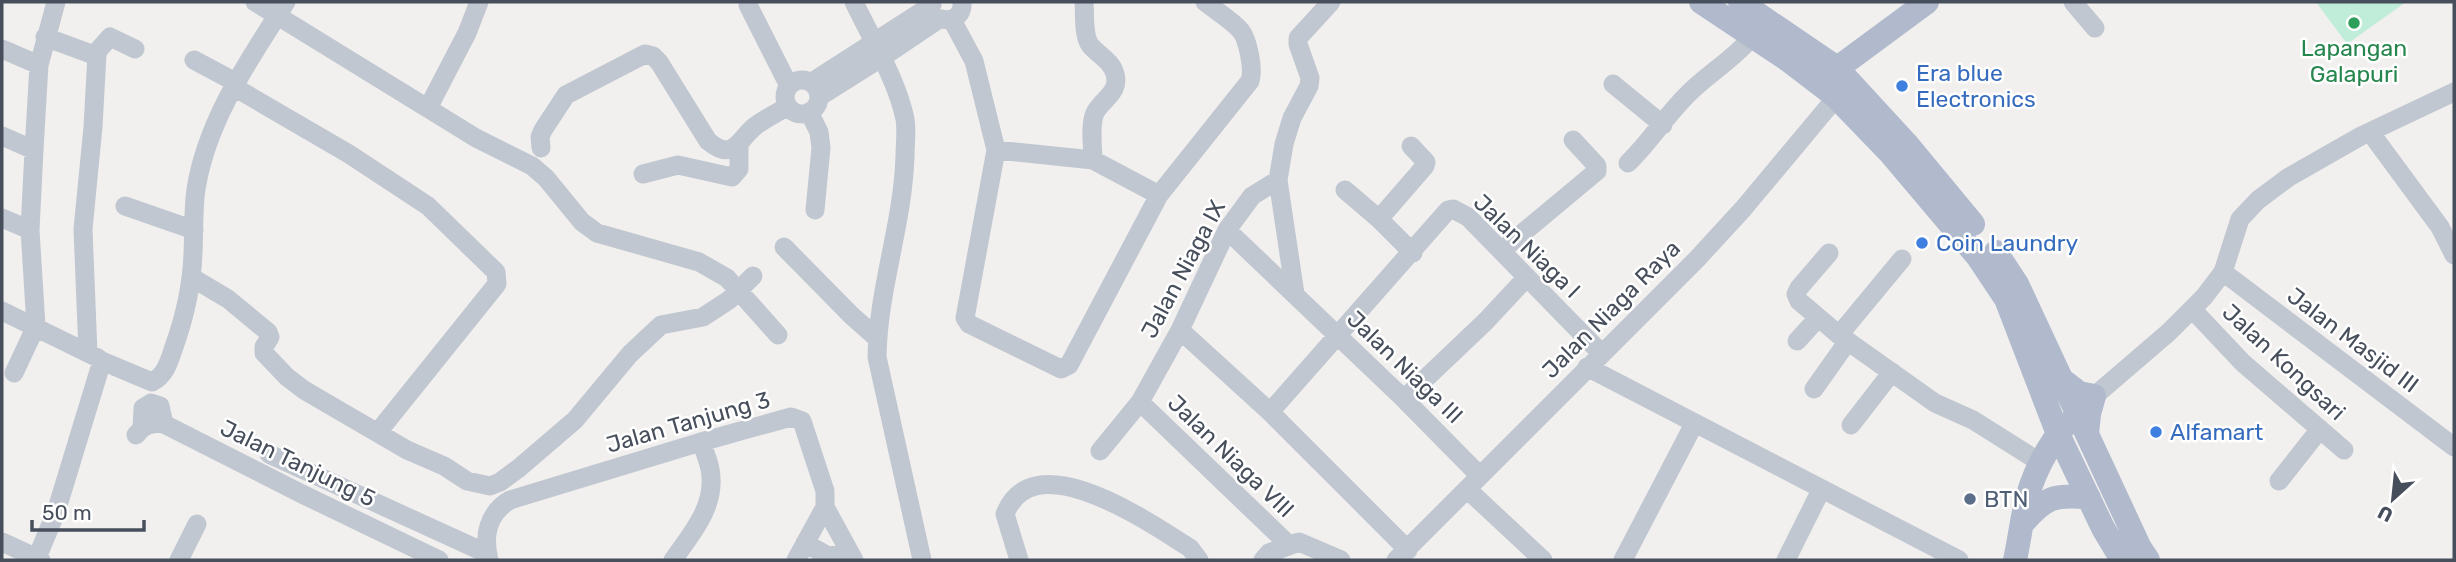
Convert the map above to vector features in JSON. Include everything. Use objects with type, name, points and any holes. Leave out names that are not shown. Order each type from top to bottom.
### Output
[{"type":"main road","points":[[1701,2],[1752,37],[1835,82]]},
{"type":"main road","points":[[1740,2],[1835,82],[1993,276],[2050,382],[2058,434],[2122,560]]},
{"type":"main road","points":[[1835,82],[1927,2]]},
{"type":"main road","points":[[2050,382],[2085,414],[2140,548],[2148,560]]},
{"type":"main road","points":[[2042,461],[2050,382]]},
{"type":"main road","points":[[2015,560],[2028,494],[2042,461],[2058,434],[2085,414]]},
{"type":"main road","points":[[2022,524],[2036,508],[2057,496],[2089,498]]},
{"type":"street","points":[[14,373],[36,326],[30,230],[39,65],[56,2]]},
{"type":"street","points":[[255,2],[281,9],[428,108],[476,138],[532,166],[546,178],[582,222],[597,233],[699,262],[727,278],[778,335]]},
{"type":"street","points":[[428,108],[467,33],[479,2]]},
{"type":"street","points":[[854,2],[899,100],[906,129],[904,184],[877,338],[877,356],[922,560]]},
{"type":"street","points":[[816,210],[821,148],[813,97],[804,79],[789,86],[785,99],[788,106],[797,113],[813,97],[939,11],[960,14],[962,2]]},
{"type":"street","points":[[1084,2],[1088,40],[1110,64],[1115,75],[1115,88],[1096,111],[1093,120],[1093,160]]},
{"type":"street","points":[[939,11],[974,61],[996,150],[965,318],[969,324],[1061,369],[1069,365],[1159,195],[1247,86],[1252,75],[1242,32],[1205,2]]},
{"type":"street","points":[[1295,294],[1278,180],[1292,118],[1309,86],[1310,78],[1298,38],[1331,2]]},
{"type":"street","points":[[2073,2],[2095,28]]},
{"type":"street","points":[[748,5],[789,86]]},
{"type":"street","points":[[2,311],[152,382],[161,377],[186,312],[196,190],[206,148],[235,85],[281,9]]},
{"type":"street","points":[[45,37],[90,55],[97,54]]},
{"type":"street","points":[[2,542],[38,560],[56,512],[95,357],[83,229],[97,54],[110,37],[135,49]]},
{"type":"street","points":[[1628,163],[1645,147],[1688,94],[1739,52],[1752,37]]},
{"type":"street","points":[[2,49],[39,65]]},
{"type":"street","points":[[541,148],[540,137],[543,130],[566,95],[649,54],[659,62],[708,141],[717,148],[738,146],[753,127],[788,106]]},
{"type":"street","points":[[194,60],[349,154],[428,206],[496,272],[497,284],[378,432]]},
{"type":"street","name":"Jalan Niaga Raya","points":[[1402,555],[1697,259],[1743,209],[1835,82]]},
{"type":"street","points":[[1613,84],[1663,125]]},
{"type":"street","points":[[2085,414],[2192,309],[2223,272],[2240,219],[2248,209],[2289,177],[2370,132],[2454,92]]},
{"type":"street","points":[[2370,132],[2440,227],[2454,255]]},
{"type":"street","points":[[2,136],[34,150]]},
{"type":"street","points":[[1501,251],[1597,171],[1597,166],[1573,140]]},
{"type":"street","points":[[643,174],[678,165],[732,177],[739,169],[738,146]]},
{"type":"street","points":[[1379,219],[1425,166],[1423,157],[1411,146]]},
{"type":"street","points":[[996,150],[1093,160],[1159,195]]},
{"type":"street","name":"Jalan Niaga IX","points":[[1100,450],[1140,402],[1180,330],[1227,230],[1252,197],[1278,180]]},
{"type":"street","points":[[1345,190],[1413,253]]},
{"type":"street","points":[[125,206],[194,230]]},
{"type":"street","name":"Jalan Niaga I","points":[[1270,412],[1413,253],[1448,210],[1453,209],[1468,217],[1601,353]]},
{"type":"street","points":[[2,218],[30,230]]},
{"type":"street","name":"Jalan Niaga III","points":[[1227,230],[1404,399],[1543,560]]},
{"type":"street","points":[[784,247],[877,338]]},
{"type":"street","points":[[1829,253],[1796,293],[1799,300],[1843,338],[1935,403],[1973,420],[2042,461]]},
{"type":"street","points":[[1814,389],[1843,338],[1902,259]]},
{"type":"street","name":"Jalan Masjid III","points":[[2223,272],[2454,447]]},
{"type":"street","points":[[191,276],[228,299],[268,332],[270,337],[264,347],[264,353],[304,390],[407,450],[444,466],[467,481],[490,486],[519,468],[575,420],[630,354],[660,324],[704,317],[739,291],[753,276]]},
{"type":"street","points":[[1404,399],[1486,321],[1527,277]]},
{"type":"street","name":"Jalan Kongsari","points":[[2192,309],[2242,363],[2344,450]]},
{"type":"street","points":[[1797,341],[1818,318]]},
{"type":"street","points":[[1180,330],[1270,412],[1402,555]]},
{"type":"street","points":[[1587,367],[1959,560]]},
{"type":"street","points":[[1851,425],[1892,372]]},
{"type":"street","name":"Jalan Niaga VIII","points":[[1140,402],[1289,545]]},
{"type":"street","name":"Jalan Tanjung 3","points":[[488,557],[486,536],[492,515],[498,507],[510,500],[791,417],[802,421],[825,491],[825,507]]},
{"type":"street","name":"Jalan Tanjung 5","points":[[139,431],[155,423],[164,424],[439,560]]},
{"type":"street","points":[[1623,560],[1694,424]]},
{"type":"street","points":[[2278,481],[2320,429]]},
{"type":"street","points":[[673,560],[705,513],[710,493],[711,470],[701,442]]},
{"type":"street","name":"Jalan Tanjung 5","points":[[269,454],[488,557]]},
{"type":"street","points":[[298,492],[308,472]]},
{"type":"street","points":[[1018,560],[1005,514],[1011,501],[1034,485],[1073,487],[1106,499],[1190,548],[1199,560]]},
{"type":"street","points":[[1786,560],[1821,490]]},
{"type":"street","points":[[825,507],[801,552],[852,557]]},
{"type":"street","points":[[825,507],[852,557]]},
{"type":"street","points":[[180,560],[197,524]]},
{"type":"street","points":[[1263,560],[1269,553],[1299,542],[1341,560]]},
{"type":"green space","name":"Lapangan Galapuri","points":[[2316,2],[2406,2],[2347,44]]},
{"type":"place","name":"Lapangan Galapuri","points":[[2354,23]]},
{"type":"place","name":"Era blue Electronics","points":[[1902,86]]},
{"type":"place","name":"Coin Laundry","points":[[1922,243]]},
{"type":"place","name":"Alfamart","points":[[2156,432]]},
{"type":"place","name":"BTN","points":[[1970,499]]}]
